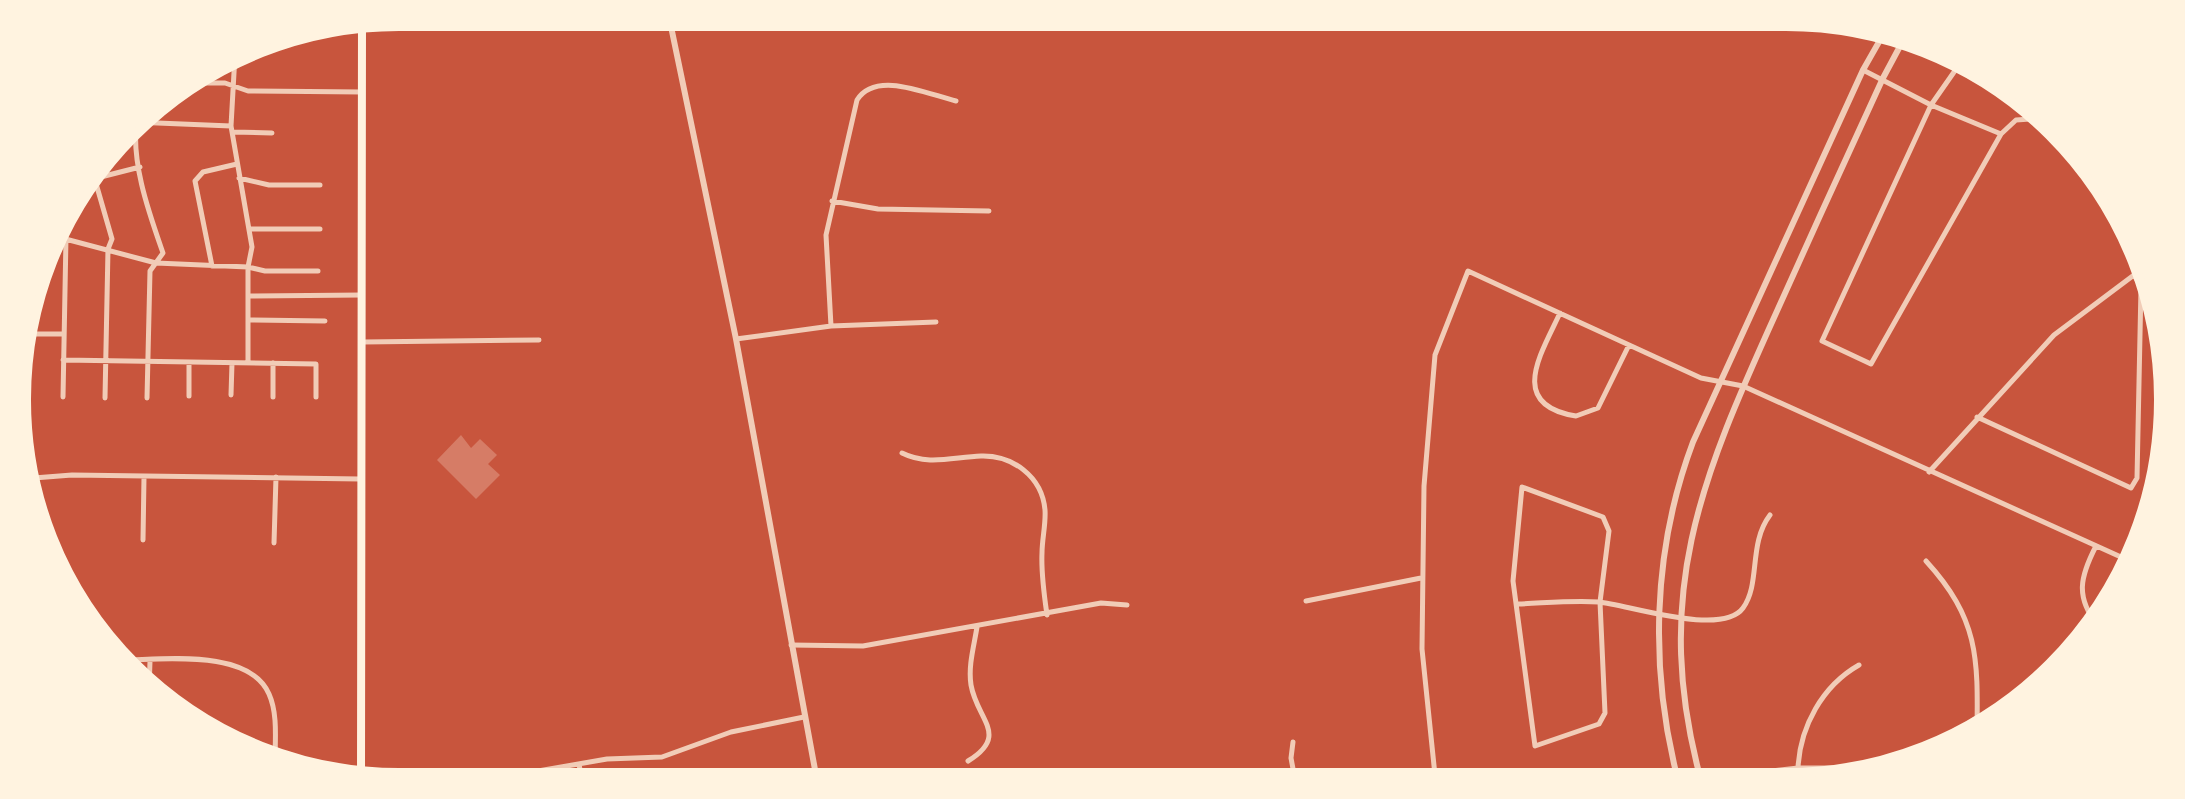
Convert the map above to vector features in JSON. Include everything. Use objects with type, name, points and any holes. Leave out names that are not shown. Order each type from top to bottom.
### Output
[{"type":"main road","points":[[361,771],[362,30]]},
{"type":"street","points":[[671,26],[736,339],[815,773]]},
{"type":"street","points":[[362,30],[380,27]]},
{"type":"street","points":[[1676,773],[1661,697],[1659,614],[1663,561],[1679,484],[1722,380],[1863,70],[1881,39]]},
{"type":"street","points":[[1699,773],[1685,700],[1681,617],[1685,568],[1696,513],[1718,443],[1901,45]]},
{"type":"street","points":[[235,65],[232,129],[252,252],[248,267],[248,363]]},
{"type":"street","points":[[1957,68],[1931,105],[1822,341],[1871,364],[2001,134],[2016,120],[2032,119]]},
{"type":"street","points":[[1863,70],[1931,105],[2001,134]]},
{"type":"street","points":[[202,83],[225,83],[248,91],[363,92]]},
{"type":"street","points":[[831,326],[826,250],[832,201],[854,107],[871,85],[956,101]]},
{"type":"street","points":[[149,122],[272,133]]},
{"type":"street","points":[[136,134],[150,216],[163,253],[150,271],[147,398]]},
{"type":"street","points":[[212,266],[195,181],[203,172],[237,164]]},
{"type":"street","points":[[98,179],[140,167]]},
{"type":"street","points":[[239,178],[269,185],[320,185]]},
{"type":"street","points":[[96,182],[112,239],[108,249],[105,398]]},
{"type":"street","points":[[832,201],[878,209],[989,211]]},
{"type":"street","points":[[250,229],[320,229]]},
{"type":"street","points":[[63,397],[66,237],[156,263],[248,267],[258,271],[318,271]]},
{"type":"street","points":[[1435,773],[1422,649],[1421,578],[1432,371],[1445,323],[1468,271],[1701,378],[1743,386],[2123,558]]},
{"type":"street","points":[[1928,472],[1977,417],[2054,335],[2134,275],[2141,287],[2137,478],[2131,488],[1977,417]]},
{"type":"street","points":[[248,296],[363,295]]},
{"type":"street","points":[[1560,313],[1537,363],[1534,380],[1538,398],[1551,408],[1576,416],[1598,408],[1629,345]]},
{"type":"street","points":[[248,320],[325,321]]},
{"type":"street","points":[[736,339],[831,326],[936,322]]},
{"type":"street","points":[[32,334],[64,334]]},
{"type":"street","points":[[363,342],[539,340]]},
{"type":"street","points":[[63,360],[316,364],[316,397]]},
{"type":"street","points":[[189,362],[189,396]]},
{"type":"street","points":[[231,395],[232,363]]},
{"type":"street","points":[[273,363],[273,397]]},
{"type":"street","points":[[902,453],[925,461],[998,457],[1011,460],[1031,478],[1045,511],[1042,553],[1047,615]]},
{"type":"street","points":[[34,477],[360,479]]},
{"type":"street","points":[[143,540],[144,477]]},
{"type":"street","points":[[274,543],[276,477]]},
{"type":"street","points":[[1522,487],[1603,517],[1609,531],[1600,602],[1605,713],[1599,724],[1535,746],[1513,581],[1522,487]]},
{"type":"street","points":[[1518,604],[1600,602],[1659,614],[1720,619],[1738,613],[1744,607],[1755,543],[1770,515]]},
{"type":"street","points":[[2091,614],[2083,602],[2080,582],[2096,546]]},
{"type":"street","points":[[1926,561],[1954,591],[1972,637],[1977,674],[1977,720]]},
{"type":"street","points":[[1306,601],[1421,578]]},
{"type":"street","points":[[791,645],[863,646],[1101,603],[1127,605]]},
{"type":"street","points":[[968,761],[986,750],[990,738],[971,680],[977,627]]},
{"type":"street","points":[[131,660],[224,662],[246,669],[261,680],[274,710],[275,751]]},
{"type":"street","points":[[149,677],[150,660]]},
{"type":"street","points":[[1798,768],[1800,738],[1806,724],[1841,677],[1859,665]]},
{"type":"street","points":[[527,773],[607,759],[662,757],[731,732],[804,717]]},
{"type":"street","points":[[1293,742],[1291,758],[1294,773]]},
{"type":"street","points":[[579,764],[581,773]]},
{"type":"street","points":[[1763,773],[1798,768],[1846,768]]},
{"type":"street","points":[[463,771],[489,773]]},
{"type":"building","points":[[461,435],[471,448],[480,439],[497,455],[488,464],[500,475],[476,499],[437,460]]}]
